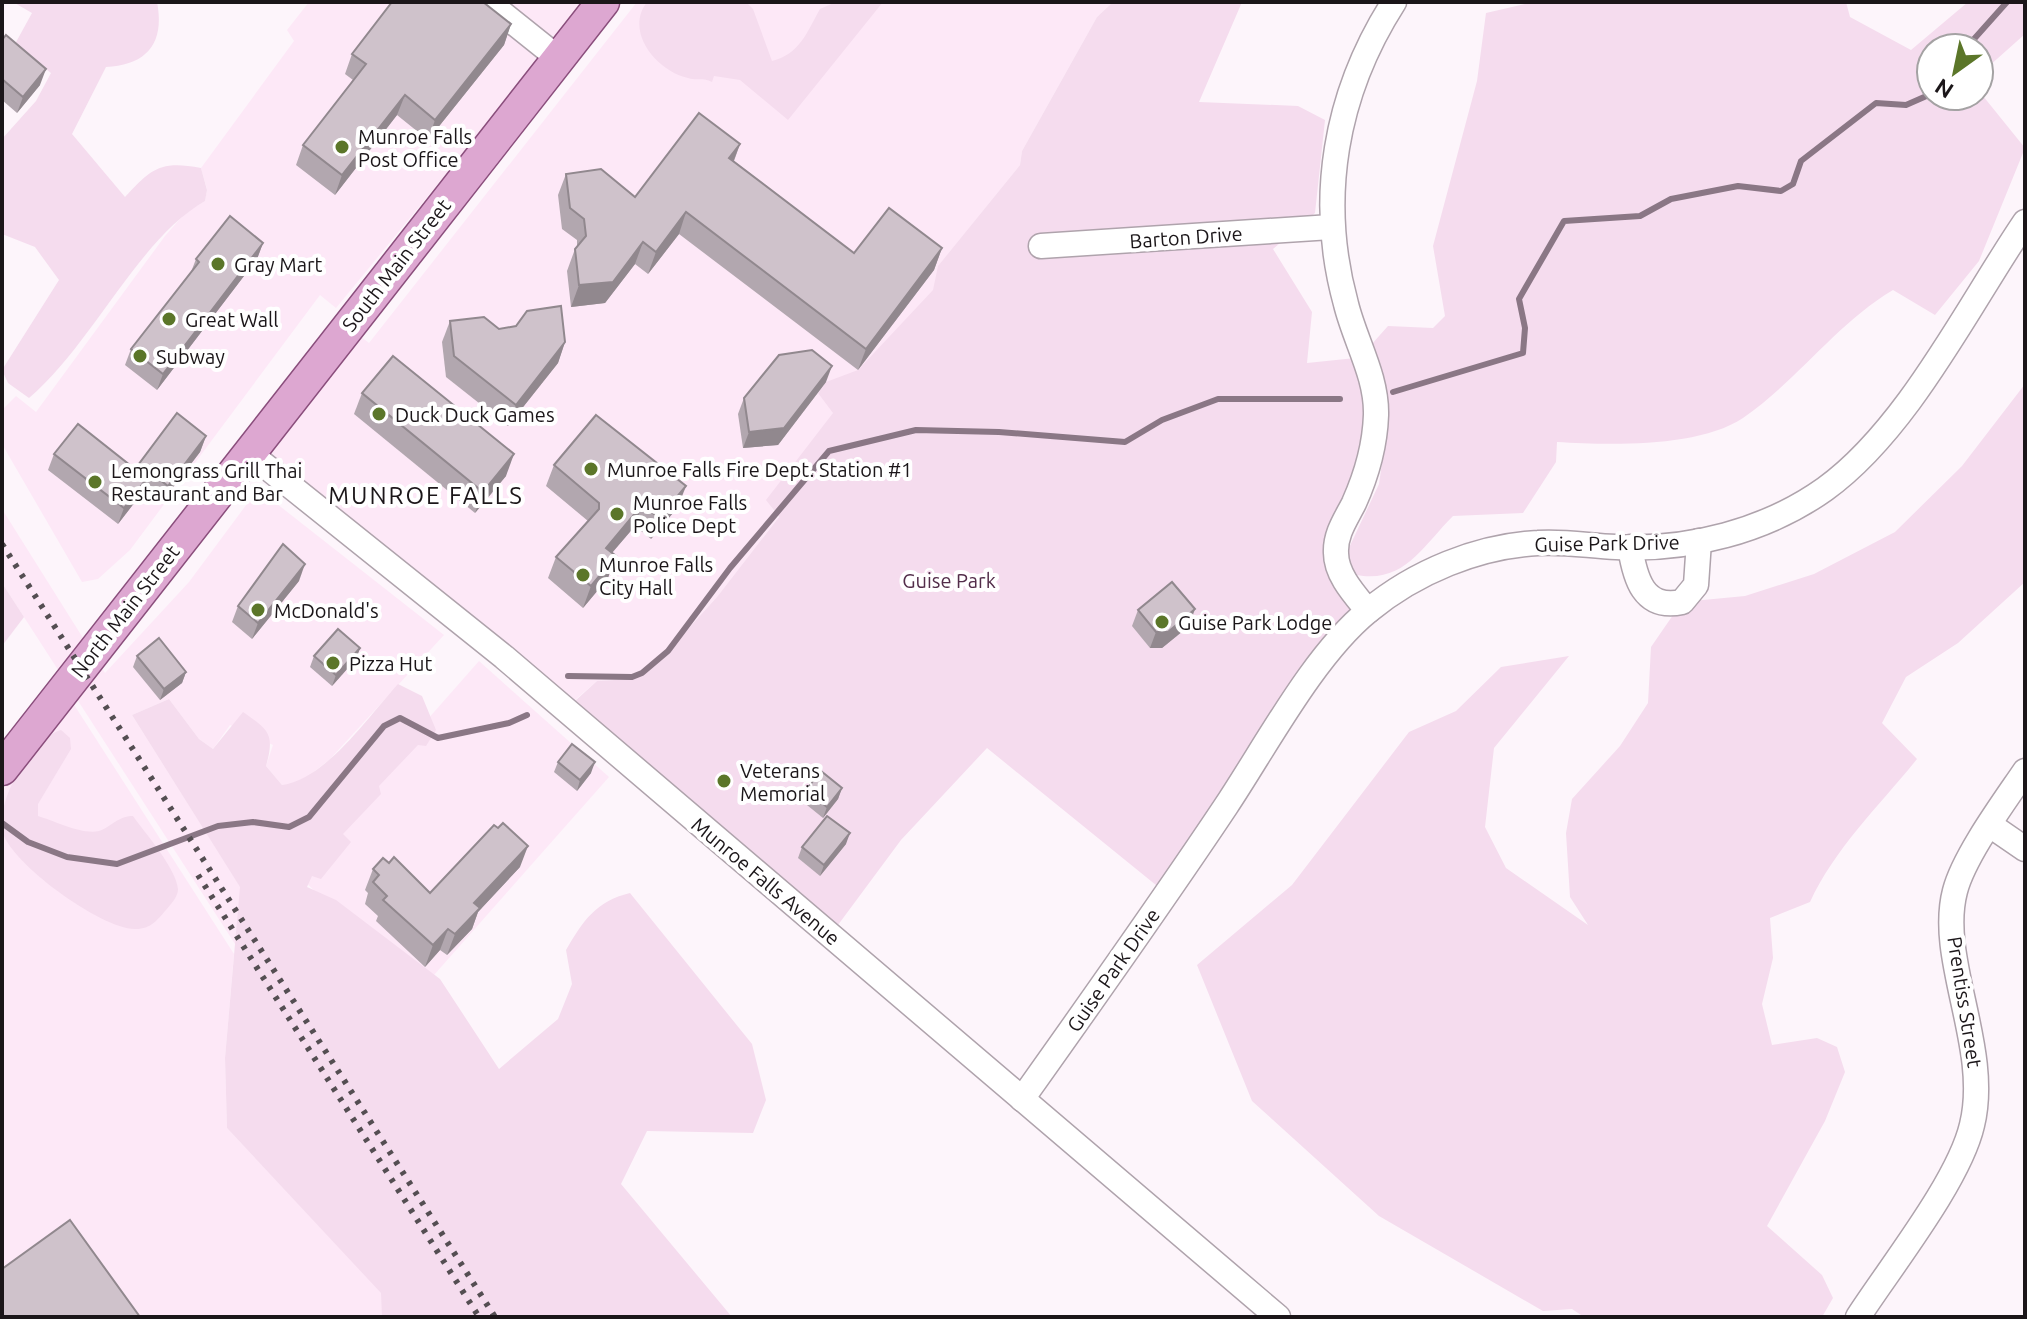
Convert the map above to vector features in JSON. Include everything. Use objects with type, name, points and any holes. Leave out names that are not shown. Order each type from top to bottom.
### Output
[{"type":"main road","name":"South Main Street","points":[[248,452],[603,2]]},
{"type":"main road","name":"North Main Street","points":[[2,769],[248,452]]},
{"type":"street","points":[[488,2],[558,58]]},
{"type":"street","points":[[1368,611],[1345,580],[1335,553],[1340,529],[1370,463],[1375,432],[1374,395],[1347,309],[1331,227],[1343,116],[1368,47],[1394,2]]},
{"type":"street","name":"Guise Park Drive","points":[[1022,1099],[1158,907],[1317,669],[1368,611],[1428,573],[1498,548],[1552,543],[1630,547],[1699,541],[1752,527],[1783,514],[1825,489],[1848,471],[1879,439],[1905,405],[2025,222]]},
{"type":"street","name":"Barton Drive","points":[[1041,246],[1331,227]]},
{"type":"street","name":"Munroe Falls Avenue","points":[[248,452],[504,657],[1278,1317]]},
{"type":"street","points":[[1630,547],[1639,586],[1649,596],[1670,604],[1682,602],[1696,585],[1699,541]]},
{"type":"street","name":"Prentiss Street","points":[[1858,1317],[1956,1165],[1972,1124],[1977,1092],[1975,1056],[1955,949],[1953,903],[1956,888],[1990,825],[2025,771]]},
{"type":"street","points":[[1990,825],[2025,849]]},
{"type":"shaded area","points":[[309,2],[478,2],[514,32],[536,58],[534,67],[336,308],[320,295],[130,550],[98,579],[82,582],[2,444],[2,410],[16,396],[36,412],[165,236],[186,212],[205,201],[207,189],[201,168],[294,41],[287,30]]},
{"type":"shaded area","points":[[498,2],[582,2],[555,36],[536,32]]},
{"type":"shaded area","points":[[637,2],[1113,2],[1097,17],[1022,151],[1020,165],[939,265],[955,282],[767,500],[778,518],[717,597],[668,651],[632,679],[597,681],[568,706],[248,452],[347,326],[369,343]]},
{"type":"shaded area","points":[[258,489],[444,635],[330,759],[300,783],[282,785],[266,766],[273,745],[230,725],[213,749],[199,739],[169,699],[132,715],[384,1115],[357,1133],[2,583],[2,509],[105,673],[189,582]]},
{"type":"shaded area","points":[[479,661],[609,777],[419,992],[294,871]]},
{"type":"shaded area","points":[[71,700],[234,954],[225,1058],[227,1128],[382,1293],[382,1317],[2,1317],[2,791]]},
{"type":"green space","points":[[13,2],[157,2],[158,29],[150,49],[132,62],[106,67],[72,134],[125,197],[150,173],[175,165],[201,168],[207,190],[205,201],[158,240],[74,350],[29,398],[8,383],[2,370],[59,280],[35,247],[2,234],[2,139],[36,101],[51,73],[15,44],[32,13]]},
{"type":"green space","points":[[647,2],[746,2],[753,9],[772,61],[796,48],[820,9],[836,2],[883,2],[788,120],[740,80],[714,76],[712,82],[691,79],[676,74],[655,59],[647,49],[639,26]]},
{"type":"green space","name":"Guise Park","points":[[1113,2],[1242,2],[1199,102],[1298,106],[1325,120],[1315,213],[1273,249],[1312,312],[1307,363],[1365,357],[1374,395],[1335,553],[1368,611],[1167,894],[987,748],[901,840],[835,929],[565,710],[597,681],[632,679],[668,651],[717,597],[779,517],[766,500],[833,413],[818,393],[826,382],[858,370],[933,290],[938,266],[1020,165],[1022,151],[1097,17]]},
{"type":"green space","points":[[1534,2],[1846,2],[1850,17],[1911,50],[1915,47],[1915,112],[1995,111],[2025,148],[1979,261],[1935,315],[1893,290],[1853,319],[1763,403],[1724,428],[1678,440],[1627,444],[1557,442],[1556,462],[1523,513],[1453,516],[1410,562],[1398,569],[1370,576],[1352,574],[1347,552],[1379,484],[1389,413],[1371,345],[1388,326],[1433,328],[1445,316],[1433,246],[1477,81],[1486,13]]},
{"type":"green space","points":[[1968,2],[2025,2],[2025,34],[1995,61],[1995,32],[1932,32]]},
{"type":"green space","points":[[2025,384],[2025,582],[1958,643],[1906,677],[1882,723],[1917,759],[1845,845],[1810,902],[1770,918],[1773,958],[1762,1004],[1772,1045],[1817,1038],[1837,1047],[1845,1072],[1825,1121],[1767,1226],[1822,1275],[1833,1298],[1822,1317],[1584,1317],[1572,1309],[1543,1311],[1379,1216],[1252,1101],[1197,965],[1292,885],[1409,732],[1456,711],[1501,667],[1569,656],[1494,748],[1485,827],[1506,868],[1588,925],[1570,897],[1566,833],[1572,799],[1620,746],[1648,703],[1651,647],[1682,602],[1745,596],[1814,574],[1895,532],[1962,466]]},
{"type":"green space","points":[[2,583],[24,617],[2,646]]},
{"type":"green space","points":[[398,684],[422,696],[436,730],[426,746],[418,745],[379,786],[381,794],[343,834],[351,842],[321,879],[312,876],[307,887],[336,900],[440,979],[499,1069],[558,1019],[572,984],[566,950],[585,921],[608,901],[630,893],[752,1044],[766,1100],[753,1133],[647,1131],[621,1184],[732,1317],[382,1317],[381,1293],[227,1128],[225,1058],[240,887],[132,715],[169,699],[199,739],[213,749],[243,712],[268,734],[270,747],[266,766],[282,785],[298,780],[330,759]]},
{"type":"green space","points":[[61,730],[70,738],[71,749],[38,804],[38,816],[92,832],[133,816],[166,861],[178,889],[176,898],[150,926],[136,929],[121,927],[81,907],[39,876],[8,844],[2,830],[2,817],[9,790],[28,757],[41,743]]},
{"type":"building","points":[[392,2],[483,2],[511,24],[435,120],[405,95],[342,175],[303,145],[366,64],[352,54]]},
{"type":"building","points":[[6,35],[46,69],[23,97],[2,79],[2,40]]},
{"type":"building","points":[[699,113],[740,144],[729,158],[854,253],[889,208],[942,248],[866,349],[686,212],[656,252],[643,242],[613,282],[579,285],[575,249],[586,236],[584,219],[570,208],[566,174],[601,169],[635,197]]},
{"type":"building","points":[[230,216],[263,243],[163,374],[131,349],[199,262],[196,259]]},
{"type":"building","points":[[561,306],[565,342],[516,405],[454,356],[450,321],[484,317],[499,329],[516,326],[527,311]]},
{"type":"building","points":[[812,350],[832,366],[784,428],[749,432],[744,398],[779,355]]},
{"type":"building","points":[[393,356],[514,454],[483,492],[362,393]]},
{"type":"building","points":[[177,413],[206,436],[168,486],[151,473],[124,508],[54,454],[78,424],[135,469]]},
{"type":"building","points":[[596,415],[686,486],[659,518],[642,505],[606,548],[616,556],[591,586],[556,557],[599,509],[599,503],[554,465]]},
{"type":"building","name":"McDonald's","points":[[283,544],[305,564],[258,623],[238,606]]},
{"type":"building","points":[[1172,582],[1195,609],[1168,632],[1156,632],[1138,610]]},
{"type":"building","points":[[338,629],[360,648],[336,675],[314,656]]},
{"type":"building","points":[[159,638],[186,672],[164,689],[137,656]]},
{"type":"building","points":[[572,744],[595,762],[580,780],[558,762]]},
{"type":"building","points":[[821,771],[842,788],[827,807],[806,790]]},
{"type":"building","points":[[827,816],[850,833],[824,865],[802,847]]},
{"type":"building","points":[[503,823],[528,846],[474,903],[480,908],[455,934],[448,929],[433,945],[383,900],[387,896],[373,882],[379,875],[373,869],[383,858],[389,863],[394,857],[430,893],[494,825],[498,828]]},
{"type":"building","points":[[70,1220],[140,1317],[2,1317],[2,1269]]},
{"type":"waterway","points":[[1980,32],[2007,2]]},
{"type":"waterway","points":[[1393,392],[1523,353],[1525,328],[1519,299],[1564,221],[1640,216],[1671,199],[1738,186],[1781,191],[1793,184],[1801,161],[1876,103],[1906,105],[1915,101]]},
{"type":"waterway","points":[[568,676],[632,677],[642,673],[668,651],[730,568],[829,451],[916,430],[999,432],[1125,442],[1162,420],[1218,399],[1340,399]]},
{"type":"waterway","points":[[2,823],[28,842],[67,857],[117,864],[218,826],[253,822],[289,827],[309,817],[384,726],[400,718],[438,738],[509,723],[527,715]]},
{"type":"railway","points":[[2,544],[495,1317]]},
{"type":"railway","points":[[198,875],[479,1317]]},
{"type":"place","name":"Munroe Falls Post Office","points":[[342,147]]},
{"type":"place","name":"Gray Mart","points":[[218,264]]},
{"type":"place","name":"Great Wall","points":[[169,319]]},
{"type":"place","name":"Subway","points":[[140,356]]},
{"type":"place","name":"Duck Duck Games","points":[[379,414]]},
{"type":"place","name":"Munroe Falls Fire Dept. Station #1","points":[[591,469]]},
{"type":"place","name":"Lemongrass Grill Thai Restaurant and Bar","points":[[95,482]]},
{"type":"place","name":"Munroe Falls Police Dept","points":[[617,514]]},
{"type":"place","name":"Munroe Falls City Hall","points":[[583,575]]},
{"type":"place","name":"McDonald's","points":[[258,610]]},
{"type":"place","name":"Guise Park Lodge","points":[[1162,622]]},
{"type":"place","name":"Pizza Hut","points":[[333,663]]},
{"type":"place","name":"Veterans Memorial","points":[[724,781]]},
{"type":"district","name":"MUNROE FALLS","points":[[426,495]]}]
